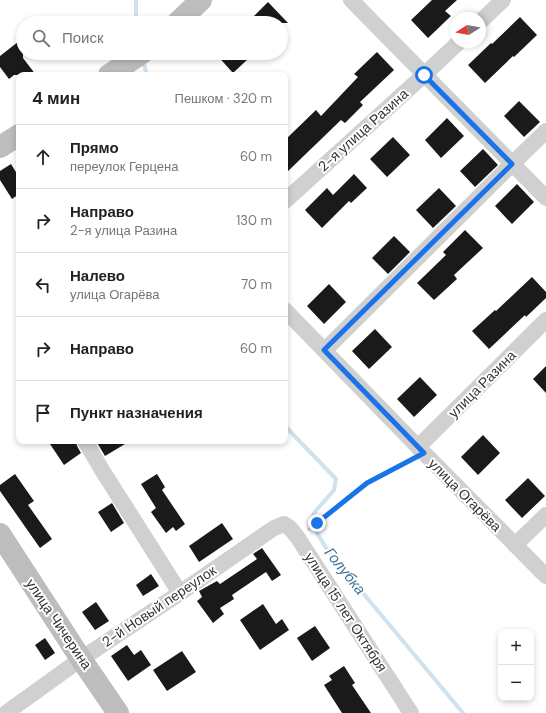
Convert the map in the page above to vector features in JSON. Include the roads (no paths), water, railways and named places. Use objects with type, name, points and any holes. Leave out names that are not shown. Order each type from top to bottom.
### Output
[{"type":"street","points":[[185,16],[202,0]]},
{"type":"street","points":[[351,0],[546,198]]},
{"type":"street","points":[[486,16],[503,0]]},
{"type":"street","name":"2-я улица Разина","points":[[288,198],[453,48]]},
{"type":"street","points":[[114,72],[132,60]]},
{"type":"street","points":[[324,350],[546,131]]},
{"type":"street","points":[[0,147],[16,137]]},
{"type":"street","name":"улица Огарёва","points":[[288,313],[546,576]]},
{"type":"street","name":"улица Разина","points":[[421,450],[546,320]]},
{"type":"street","points":[[87,444],[180,593]]},
{"type":"street","points":[[515,545],[546,515]]},
{"type":"street","name":"улица 15 лет Октября","points":[[274,528],[284,524],[290,528],[411,713]]},
{"type":"street","name":"2-й Новый переулок","points":[[6,713],[81,658],[180,593],[274,528]]},
{"type":"street","name":"улица Чичерина","points":[[0,534],[118,713]]},
{"type":"waterway","name":"Голубка","points":[[136,0],[136,16]]},
{"type":"waterway","name":"Голубка","points":[[143,60],[146,72]]},
{"type":"waterway","name":"Голубка","points":[[288,429],[336,479],[334,490],[314,513],[311,523],[328,551],[463,713]]}]
